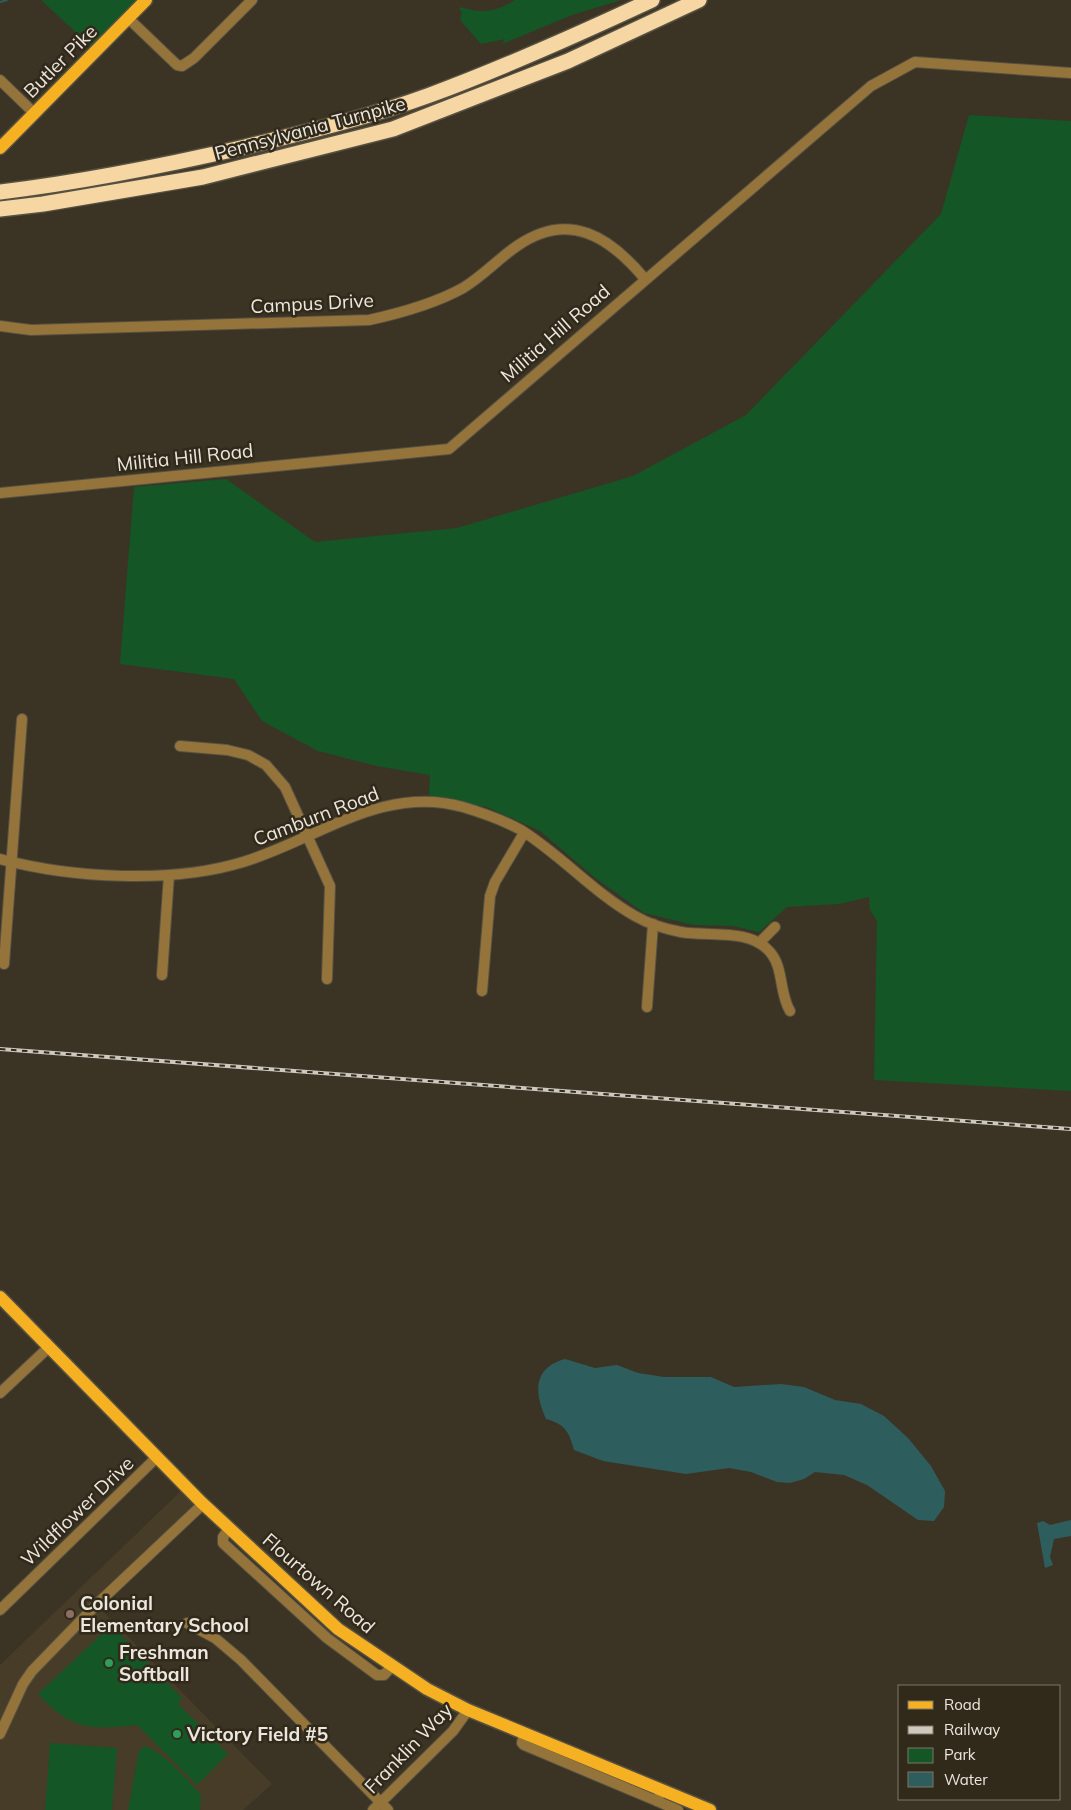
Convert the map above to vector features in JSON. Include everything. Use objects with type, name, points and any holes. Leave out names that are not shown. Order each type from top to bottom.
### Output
[{"type":"highway","name":"Pennsylvania Turnpike","points":[[0,192],[90,180],[328,127],[439,92],[547,49],[652,0]]},
{"type":"highway","name":"Pennsylvania Turnpike","points":[[0,209],[43,204],[203,177],[393,129],[568,61],[699,0]]},
{"type":"main road","name":"Butler Pike","points":[[0,148],[146,0]]},
{"type":"main road","name":"Flourtown Road","points":[[0,1298],[156,1458],[338,1630],[392,1666],[468,1710],[659,1796],[710,1810]]},
{"type":"street","points":[[128,18],[177,65],[182,66],[194,58],[252,0]]},
{"type":"street","name":"Militia Hill Road","points":[[0,493],[449,449],[871,86],[915,62],[1071,73]]},
{"type":"street","points":[[0,80],[34,113]]},
{"type":"street","name":"Campus Drive","points":[[0,326],[31,330],[369,320],[412,309],[450,294],[478,278],[525,241],[557,230],[584,232],[604,240],[626,256],[645,279]]},
{"type":"street","points":[[4,964],[22,718]]},
{"type":"street","points":[[180,746],[241,753],[266,765],[277,776],[291,796],[330,886],[327,979]]},
{"type":"street","name":"Camburn Road","points":[[0,859],[93,873],[169,875],[201,872],[242,862],[370,809],[411,803],[461,807],[506,822],[524,833],[617,904],[653,924],[682,932],[739,937],[759,943]]},
{"type":"street","points":[[482,992],[490,896],[495,882],[524,833]]},
{"type":"street","points":[[162,975],[169,875]]},
{"type":"street","points":[[647,1007],[653,924]]},
{"type":"street","points":[[775,927],[759,943],[774,958],[783,995],[790,1010]]},
{"type":"street","points":[[0,1393],[48,1348]]},
{"type":"street","name":"Wildflower Drive","points":[[0,1610],[156,1458]]},
{"type":"street","points":[[0,1734],[23,1684],[32,1671],[97,1604],[203,1504]]},
{"type":"street","points":[[188,1624],[225,1645],[384,1806]]},
{"type":"street","name":"Franklin Way","points":[[373,1810],[384,1806],[453,1731],[468,1710]]},
{"type":"street","points":[[659,1796],[678,1810]]},
{"type":"shaded area","points":[[186,1486],[203,1504],[97,1605],[272,1784],[243,1810],[0,1810],[0,1665]]},
{"type":"green space","points":[[41,0],[146,0],[96,51]]},
{"type":"green space","points":[[515,0],[621,0],[572,15],[502,44],[505,39],[481,44],[460,20],[462,12],[459,9],[461,7],[475,11],[489,11]]},
{"type":"green space","points":[[969,115],[1071,121],[1071,1091],[874,1080],[877,921],[870,910],[869,897],[839,904],[787,907],[759,932],[733,926],[694,925],[644,913],[594,877],[540,831],[487,807],[429,797],[430,775],[377,766],[318,751],[262,721],[234,679],[120,664],[134,487],[226,479],[315,542],[457,528],[633,476],[746,415],[941,214]]},
{"type":"green space","name":"Freshman Softball","points":[[107,1629],[117,1631],[182,1698],[178,1704],[228,1754],[197,1785],[137,1725],[94,1727],[82,1725],[61,1715],[38,1694]]},
{"type":"green space","points":[[50,1743],[117,1748],[112,1810],[45,1810]]},
{"type":"green space","points":[[145,1746],[168,1761],[201,1795],[200,1810],[128,1810],[139,1751]]},
{"type":"water","points":[[565,1359],[595,1368],[617,1365],[638,1373],[664,1377],[711,1377],[734,1387],[781,1384],[804,1387],[835,1400],[861,1404],[884,1416],[908,1438],[931,1466],[945,1491],[944,1507],[934,1521],[918,1520],[867,1485],[844,1475],[815,1472],[804,1479],[790,1483],[777,1482],[751,1472],[729,1468],[686,1474],[603,1461],[574,1450],[568,1434],[562,1426],[546,1419],[539,1400],[538,1391],[539,1382],[547,1368]]},
{"type":"water","points":[[1071,1520],[1071,1536],[1054,1539],[1050,1557],[1053,1565],[1045,1568],[1037,1523],[1043,1521],[1050,1525]]},
{"type":"waterway","points":[[0,2],[7,0]]},
{"type":"railway","points":[[0,1049],[1071,1129]]},
{"type":"place","name":"Colonial Elementary School","points":[[70,1614]]},
{"type":"place","name":"Freshman Softball","points":[[109,1663]]},
{"type":"place","name":"Victory Field #5","points":[[177,1734]]}]
